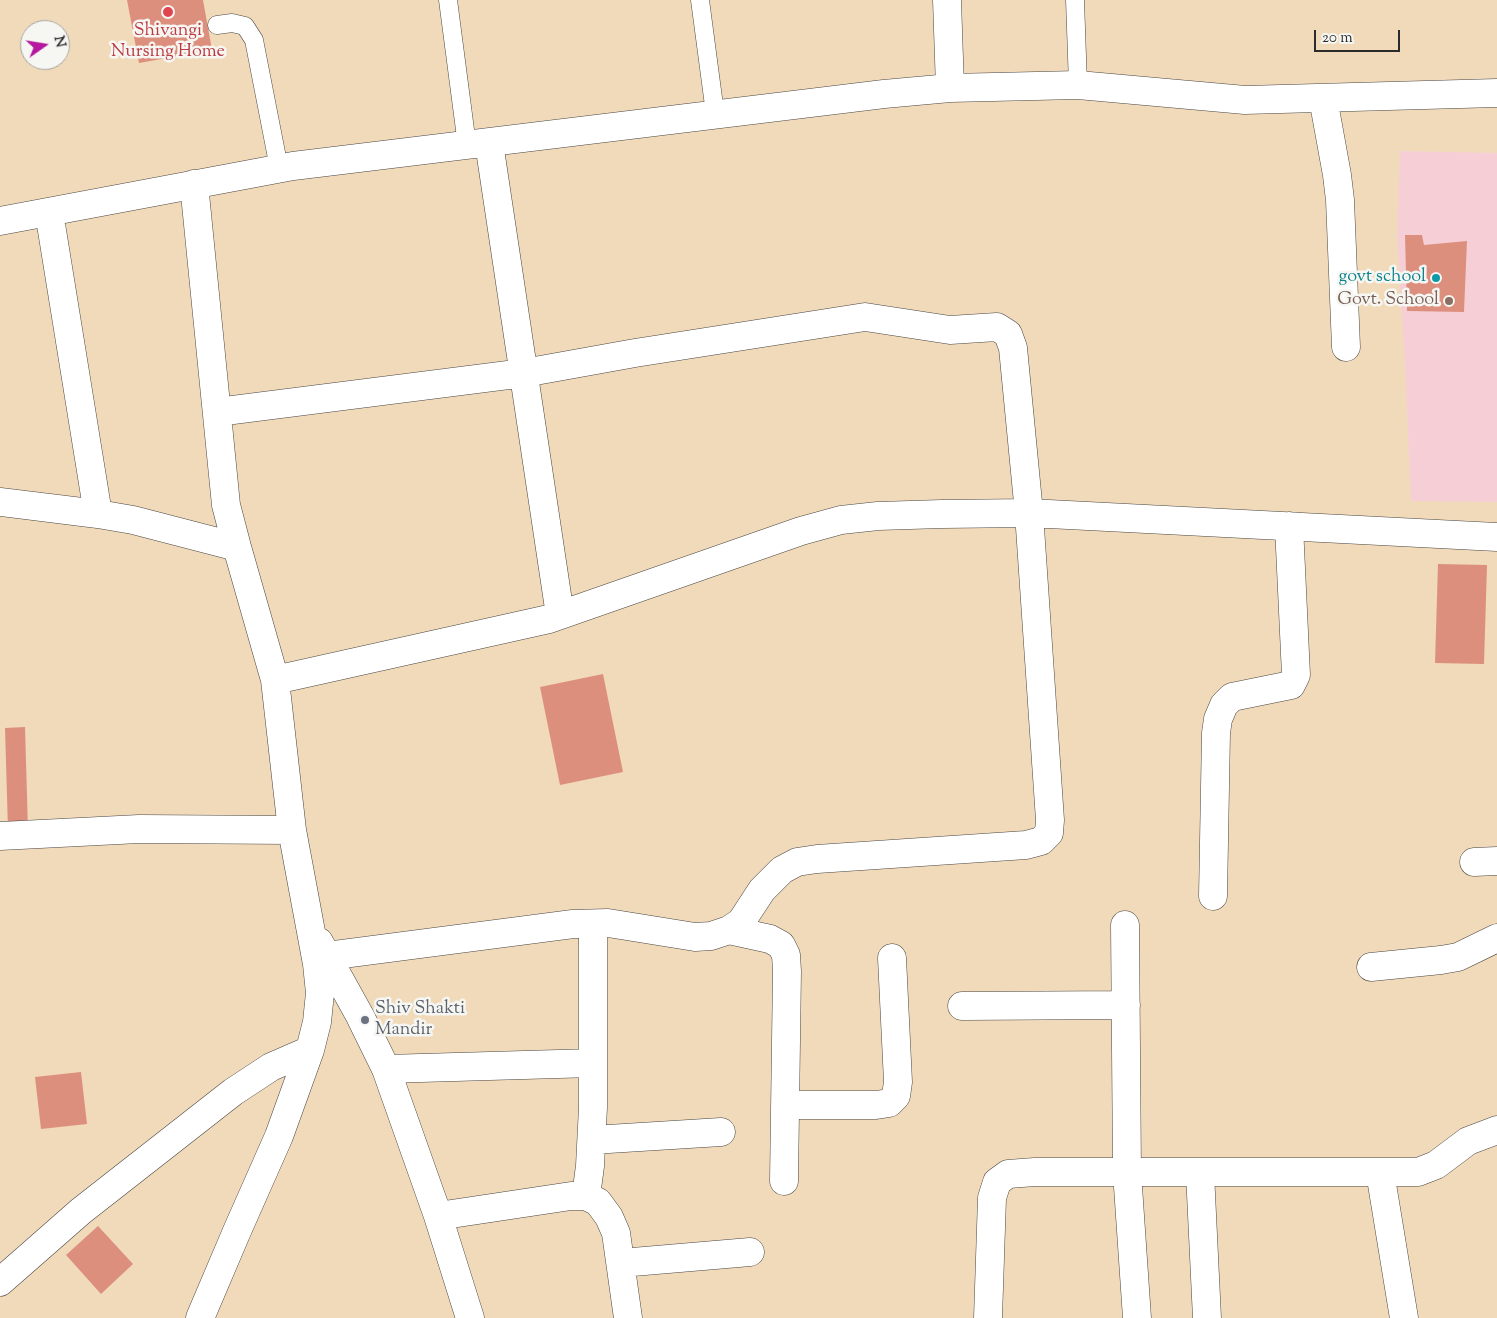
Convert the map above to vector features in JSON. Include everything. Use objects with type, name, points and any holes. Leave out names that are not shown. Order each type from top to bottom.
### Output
[{"type":"street","points":[[947,0],[950,88]]},
{"type":"street","points":[[0,221],[279,168],[715,113],[950,88],[1078,85],[1245,100],[1497,93]]},
{"type":"street","points":[[1323,98],[1340,200],[1346,347]]},
{"type":"street","points":[[478,144],[524,373],[560,615]]},
{"type":"street","points":[[194,184],[226,505],[275,680],[292,830],[317,964],[320,993],[317,1022],[310,1050],[279,1136],[200,1318]]},
{"type":"street","points":[[49,212],[98,514]]},
{"type":"street","points":[[217,412],[524,373],[635,353],[865,317],[950,330],[997,327],[1008,334],[1013,348],[1029,514],[1050,810],[1049,833],[1041,841],[1026,845],[817,859],[797,862],[782,870],[762,890],[741,922],[729,930],[711,936],[695,937],[608,923],[573,924],[327,956]]},
{"type":"street","points":[[0,502],[98,514],[168,528],[237,548]]},
{"type":"street","points":[[275,680],[548,619],[801,531],[841,520],[878,516],[1029,514],[1497,537]]},
{"type":"street","points":[[1213,896],[1216,733],[1218,719],[1224,705],[1232,698],[1291,685],[1296,675],[1297,663],[1289,526]]},
{"type":"street","points":[[0,836],[140,829],[292,830]]},
{"type":"street","points":[[586,1196],[592,1140],[593,924]]},
{"type":"street","points":[[1125,925],[1127,1172],[1138,1318]]},
{"type":"street","points":[[310,926],[360,1016],[386,1069],[438,1216],[470,1318]]},
{"type":"street","points":[[729,930],[770,939],[781,944],[786,955],[784,1182]]},
{"type":"street","points":[[1371,967],[1458,957],[1497,938]]},
{"type":"street","points":[[785,1105],[876,1105],[889,1103],[896,1096],[898,1082],[892,958]]},
{"type":"street","points":[[962,1006],[1126,1005]]},
{"type":"street","points":[[0,1282],[81,1211],[233,1092],[271,1067],[310,1050]]},
{"type":"street","points":[[386,1069],[593,1063]]},
{"type":"street","points":[[988,1318],[992,1198],[997,1182],[1008,1174],[1035,1172],[1418,1172],[1436,1165],[1468,1141],[1497,1130]]},
{"type":"street","points":[[592,1140],[721,1132]]},
{"type":"street","points":[[1380,1172],[1404,1318]]},
{"type":"street","points":[[1200,1173],[1207,1318]]},
{"type":"street","points":[[438,1216],[571,1196],[586,1196],[598,1202],[610,1217],[616,1233],[628,1318]]},
{"type":"street","points":[[621,1263],[750,1252]]},
{"type":"lane","points":[[448,0],[478,144]]},
{"type":"lane","points":[[700,0],[715,113]]},
{"type":"lane","points":[[1075,0],[1078,85]]},
{"type":"lane","points":[[217,25],[232,23],[244,26],[254,40],[279,168]]},
{"type":"shaded area","name":"Govt. School","points":[[1400,151],[1497,153],[1497,502],[1411,501],[1397,238]]},
{"type":"building","points":[[127,0],[203,0],[212,50],[139,63]]},
{"type":"building","name":"govt school","points":[[1405,235],[1422,235],[1424,245],[1467,241],[1464,312],[1407,311]]},
{"type":"building","points":[[1438,564],[1487,565],[1484,664],[1435,663]]},
{"type":"building","points":[[603,674],[623,772],[560,785],[540,687]]},
{"type":"building","points":[[25,727],[28,830],[8,830],[5,728]]},
{"type":"building","points":[[81,1072],[87,1124],[41,1129],[35,1077]]},
{"type":"building","points":[[98,1226],[133,1264],[101,1294],[66,1255]]},
{"type":"place","name":"Shivangi Nursing Home","points":[[168,12]]},
{"type":"place","name":"govt school","points":[[1436,278]]},
{"type":"place","name":"Govt. School","points":[[1449,301]]},
{"type":"place","name":"Shiv Shakti Mandir","points":[[365,1020]]}]
